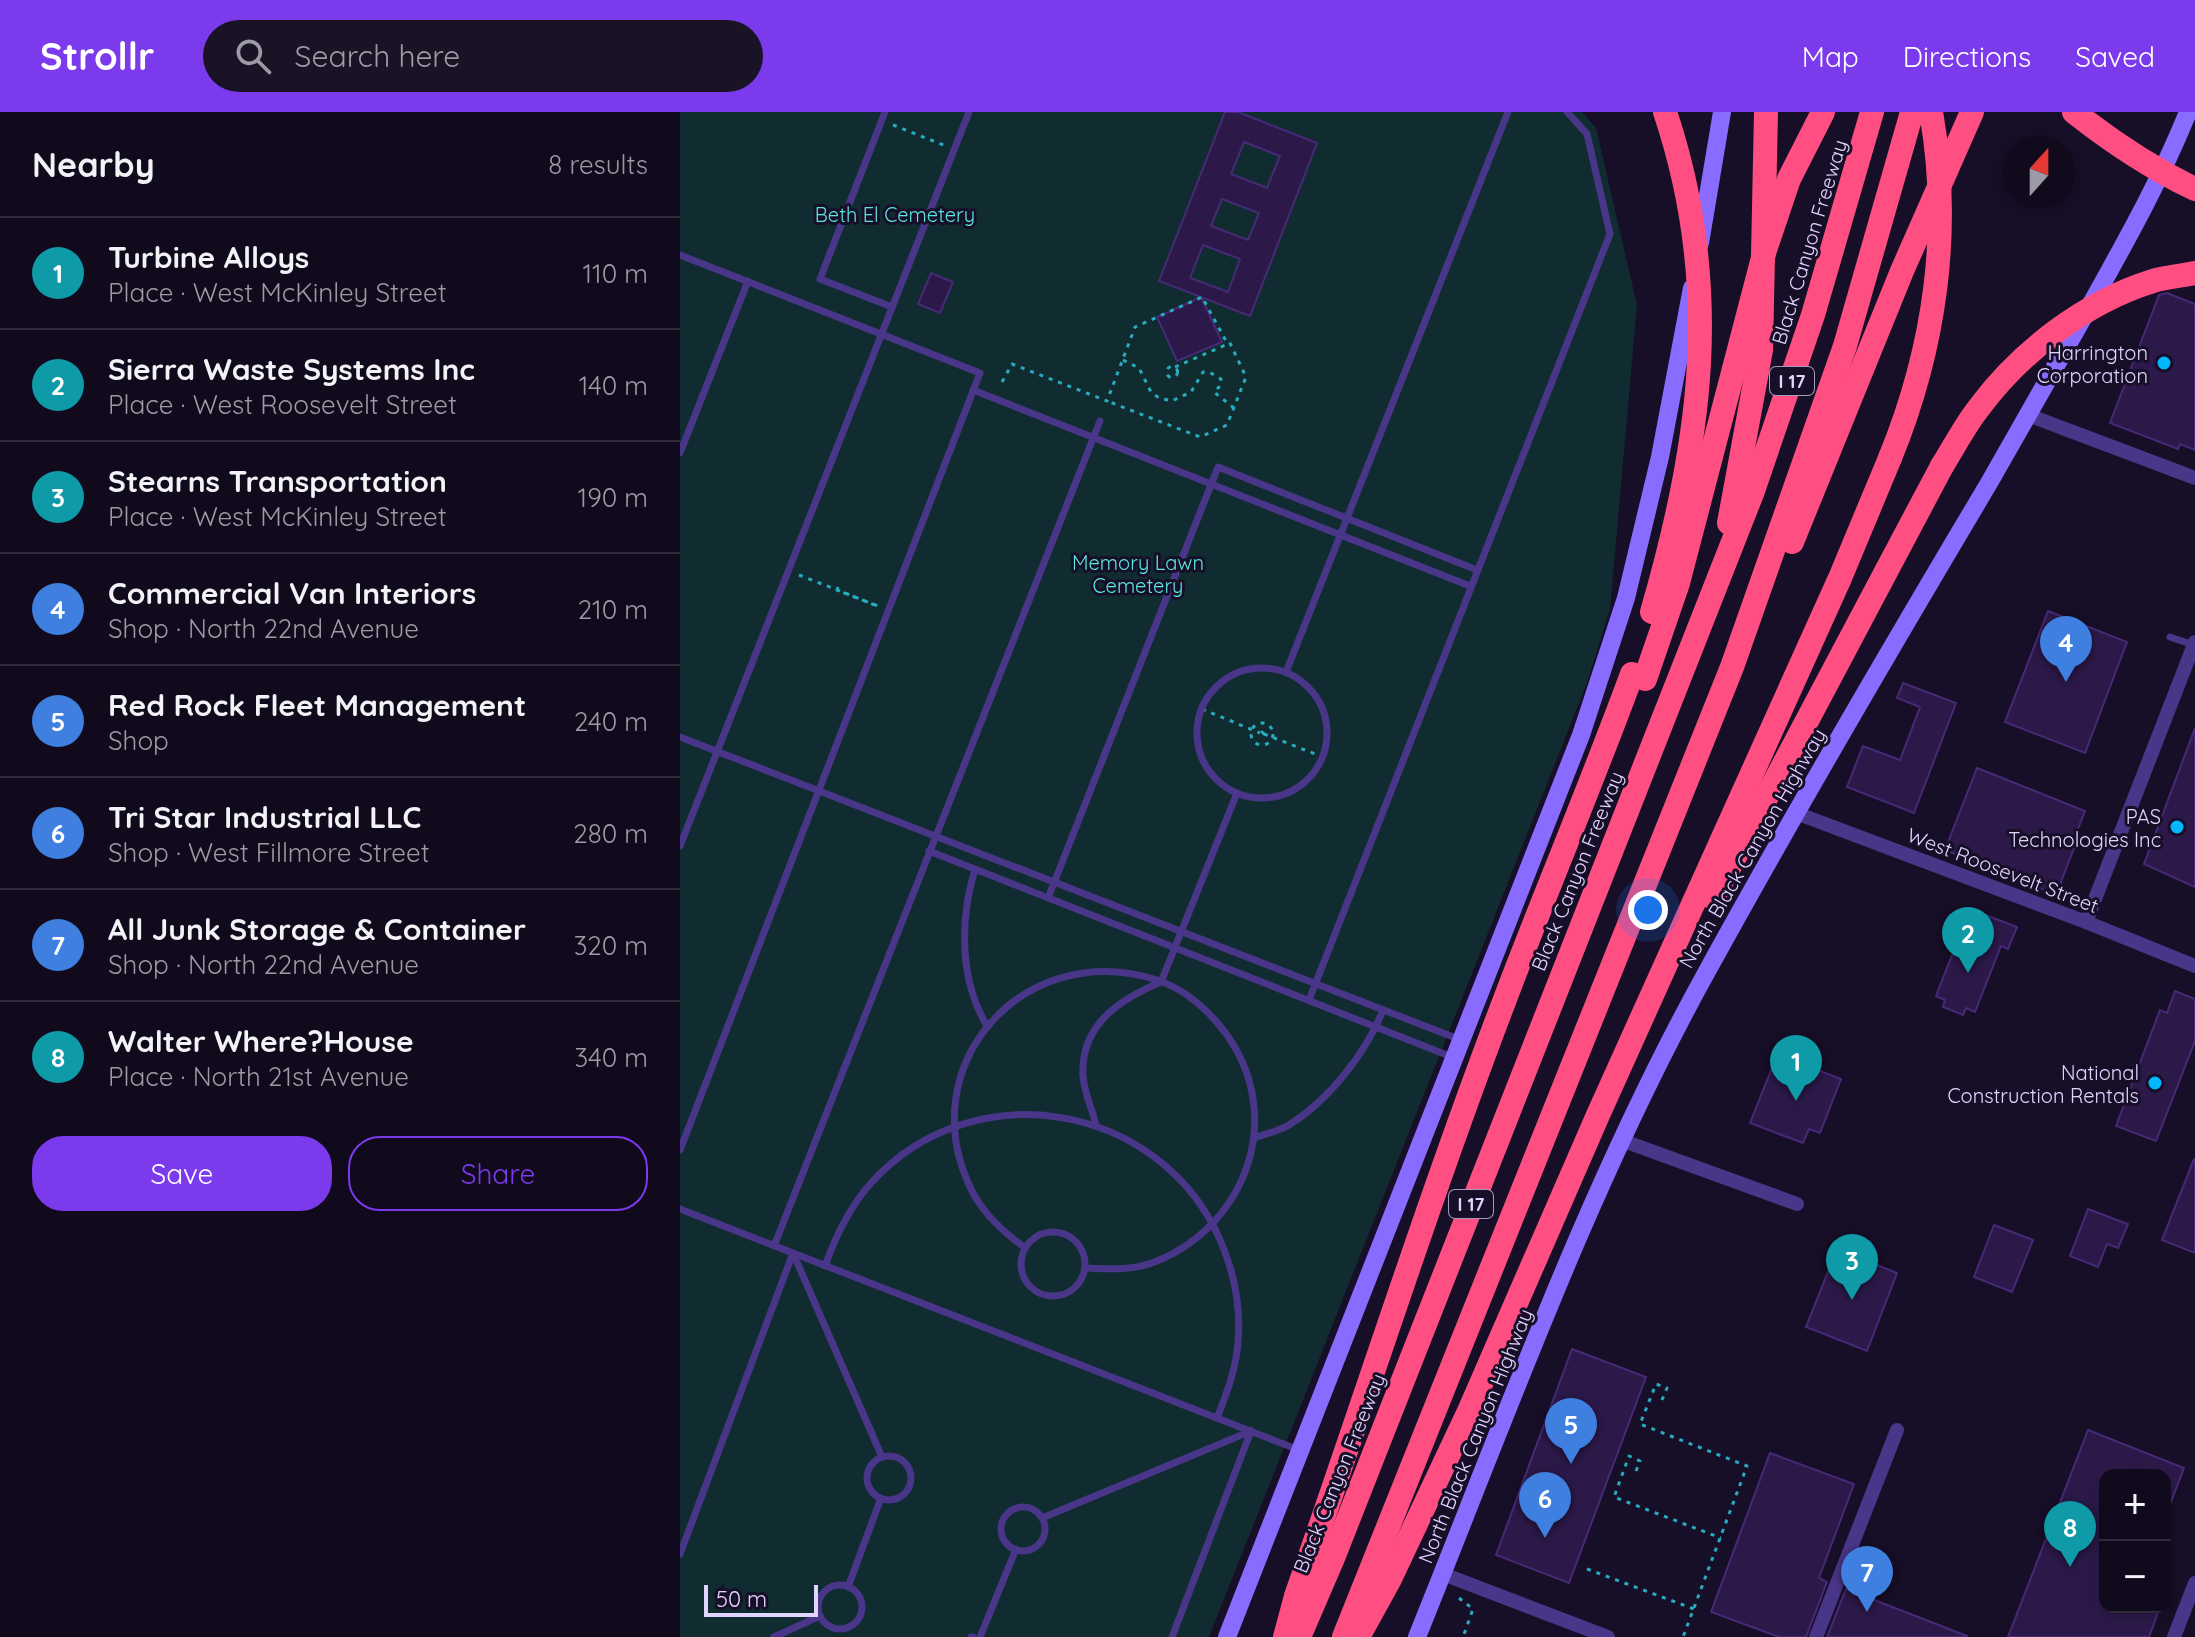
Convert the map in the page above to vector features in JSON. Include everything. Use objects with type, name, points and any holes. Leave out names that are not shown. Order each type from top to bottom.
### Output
[{"type":"highway","points":[[1638,676],[1675,524],[1700,372],[1700,286],[1692,219],[1678,149],[1665,112]]},
{"type":"highway","points":[[1717,583],[1761,350],[1766,112]]},
{"type":"highway","points":[[1285,1637],[1296,1596],[1502,1006],[1678,583],[1765,250],[1789,179],[1823,112]]},
{"type":"highway","name":"Black Canyon Freeway","points":[[1299,1637],[1333,1558],[1771,440],[1813,315],[1872,112]]},
{"type":"highway","name":"I 17","points":[[1344,1637],[1732,667],[1845,346],[1912,112]]},
{"type":"highway","points":[[1358,1637],[1390,1579],[1470,1409],[1598,1115],[1840,578],[1890,458],[1919,374],[1935,305],[1940,257],[1939,170],[1931,112]]},
{"type":"highway","points":[[1732,667],[1792,542],[1902,271],[1972,112]]},
{"type":"highway","points":[[2074,112],[2145,163],[2195,189]]},
{"type":"highway","points":[[1650,1003],[1699,924],[1942,466],[1977,409],[2047,337],[2122,294],[2153,281],[2195,273]]},
{"type":"main road","points":[[1227,1637],[1460,1050],[1581,735],[1626,598],[1660,457],[1722,112]]},
{"type":"main road","name":"North Black Canyon Highway","points":[[1417,1637],[1621,1140],[1703,977],[2152,194],[2188,112]]},
{"type":"street","points":[[2028,415],[2195,478]]},
{"type":"street","points":[[2086,922],[2194,644]]},
{"type":"street","name":"West Roosevelt Street","points":[[1796,813],[2195,966]]},
{"type":"street","points":[[1621,1140],[1797,1204]]},
{"type":"street","points":[[1816,1637],[1897,1430]]},
{"type":"street","points":[[1443,1574],[1608,1637]]},
{"type":"street","points":[[2174,1637],[2195,1583]]},
{"type":"lane","points":[[680,846],[969,112]]},
{"type":"lane","points":[[1286,672],[1508,112]]},
{"type":"lane","points":[[1309,1000],[1610,234],[1587,134],[1567,112]]},
{"type":"lane","points":[[884,116],[820,279],[892,307]]},
{"type":"lane","points":[[680,255],[980,373],[680,1150]]},
{"type":"lane","points":[[680,453],[748,281]]},
{"type":"lane","points":[[973,390],[1470,586]]},
{"type":"lane","points":[[774,1246],[1100,421]]},
{"type":"lane","points":[[1048,898],[1218,467],[1477,570]]},
{"type":"lane","points":[[2170,637],[2194,644]]},
{"type":"lane","points":[[1263,668],[1286,672],[1304,682],[1317,697],[1326,716],[1328,737],[1323,757],[1313,775],[1297,788],[1278,797],[1257,798],[1237,793],[1218,781],[1204,764],[1197,742],[1198,719],[1206,699],[1221,682],[1241,671],[1263,668]]},
{"type":"lane","points":[[680,737],[1383,1010],[1460,1050]]},
{"type":"lane","points":[[1096,1125],[1083,1077],[1086,1047],[1099,1021],[1119,1002],[1161,982],[1237,793]]},
{"type":"lane","points":[[929,851],[1377,1027],[1460,1050]]},
{"type":"lane","points":[[975,869],[967,897],[964,932],[977,1005],[987,1026]]},
{"type":"lane","points":[[1025,1248],[994,1222],[973,1194],[959,1162],[954,1127],[956,1094],[965,1063],[987,1026],[1010,1003],[1037,986],[1067,975],[1098,971],[1130,973],[1161,982],[1190,997],[1214,1018],[1234,1045],[1247,1074],[1252,1095],[1254,1138],[1246,1170],[1232,1200],[1214,1225],[1185,1247],[1154,1262],[1120,1270],[1085,1268]]},
{"type":"lane","points":[[1254,1138],[1288,1125],[1329,1092],[1377,1027],[1383,1010]]},
{"type":"lane","points":[[825,1266],[841,1226],[872,1181],[896,1159],[924,1141],[954,1127],[1000,1115],[1049,1115],[1096,1125],[1132,1141],[1164,1164],[1192,1192],[1214,1225],[1229,1262],[1238,1301],[1236,1355],[1231,1381],[1217,1418]]},
{"type":"lane","points":[[680,1209],[1301,1451]]},
{"type":"lane","points":[[1055,1232],[1071,1237],[1083,1251],[1085,1268],[1076,1286],[1068,1292],[1048,1295],[1030,1286],[1025,1278],[1022,1258],[1025,1248],[1037,1236],[1055,1232]]},
{"type":"lane","points":[[793,1253],[882,1457]]},
{"type":"lane","points":[[680,1554],[793,1253]]},
{"type":"lane","points":[[1042,1518],[1251,1431]]},
{"type":"lane","points":[[1172,1637],[1251,1431]]},
{"type":"lane","points":[[890,1456],[903,1461],[908,1467],[911,1482],[896,1498],[881,1498],[871,1490],[867,1477],[871,1465],[882,1457],[890,1456]]},
{"type":"lane","points":[[848,1587],[881,1498]]},
{"type":"lane","points":[[1025,1507],[1042,1518],[1045,1533],[1031,1549],[1016,1549],[1005,1541],[1003,1521],[1012,1511],[1025,1507]]},
{"type":"lane","points":[[980,1637],[1016,1549]]},
{"type":"lane","points":[[833,1586],[848,1587],[861,1602],[855,1622],[843,1628],[836,1628],[820,1616],[818,1601],[833,1586]]},
{"type":"lane","points":[[774,1637],[820,1616]]},
{"type":"path","points":[[884,116],[954,149]]},
{"type":"path","points":[[1002,382],[1012,364],[1107,401],[1200,437],[1227,425],[1246,377],[1205,300],[1196,297],[1135,327],[1107,401]]},
{"type":"path","points":[[1175,367],[1230,343]]},
{"type":"path","points":[[1123,360],[1139,368],[1151,392],[1172,401],[1191,392],[1203,372],[1216,374],[1221,379],[1221,385],[1214,392],[1234,408]]},
{"type":"path","points":[[788,571],[889,610]]},
{"type":"path","points":[[838,587],[837,590],[889,610]]},
{"type":"path","points":[[1202,709],[1323,757]]},
{"type":"path","points":[[1251,729],[1259,723],[1269,724],[1273,738]]},
{"type":"path","points":[[1251,729],[1252,738],[1258,744],[1267,744],[1273,738]]},
{"type":"path","points":[[1662,1400],[1667,1388],[1656,1384],[1640,1424],[1747,1466],[1683,1637]]},
{"type":"path","points":[[1636,1471],[1640,1461],[1629,1456],[1614,1497],[1721,1538]]},
{"type":"path","points":[[1587,1569],[1694,1609]]},
{"type":"path","points":[[1459,1598],[1473,1609],[1463,1637]]},
{"type":"green space","name":"Memory Lawn Cemetery","points":[[680,112],[1582,112],[1596,128],[1637,305],[1610,609],[1587,683],[1209,1637],[680,1637]]},
{"type":"building","points":[[1225,112],[1238,112],[1317,143],[1250,316],[1159,281]],"holes":[[[1244,142],[1280,156],[1267,188],[1231,174]],[[1222,199],[1259,213],[1248,240],[1211,226]],[[1203,245],[1240,259],[1228,292],[1190,278]]]},
{"type":"building","points":[[931,273],[953,282],[940,313],[918,304]]},
{"type":"building","name":"Harrington Corporation","points":[[2167,293],[2195,304],[2195,450],[2180,444],[2178,449],[2110,423],[2159,295]]},
{"type":"building","points":[[1201,297],[1222,342],[1177,361],[1157,317]]},
{"type":"building","points":[[2048,611],[2127,642],[2085,753],[2005,722]]},
{"type":"building","points":[[1903,683],[1956,703],[1914,813],[1847,787],[1863,746],[1900,760],[1920,707],[1897,698]]},
{"type":"building","name":"PAS Technologies Inc","points":[[2195,728],[2195,887],[2144,864]]},
{"type":"building","points":[[1977,768],[2085,811],[2056,895],[1945,850]]},
{"type":"building","points":[[1970,909],[2017,927],[2008,949],[2001,946],[1975,1012],[1966,1008],[1963,1015],[1943,1007],[1945,1000],[1936,996]]},
{"type":"building","name":"National Construction Rentals","points":[[2175,991],[2195,999],[2195,1041],[2156,1141],[2116,1126],[2160,1010],[2167,1013]]},
{"type":"building","points":[[1776,1058],[1790,1063],[1792,1060],[1841,1079],[1820,1133],[1809,1129],[1803,1143],[1750,1123]]},
{"type":"building","points":[[2195,1159],[2195,1253],[2162,1240]]},
{"type":"building","points":[[2088,1209],[2128,1224],[2118,1248],[2107,1244],[2098,1267],[2070,1256]]},
{"type":"building","points":[[1994,1225],[2033,1240],[2012,1292],[1974,1277]]},
{"type":"building","points":[[1837,1249],[1897,1273],[1867,1351],[1806,1327]]},
{"type":"building","points":[[1572,1349],[1646,1377],[1569,1583],[1496,1555]]},
{"type":"building","points":[[2088,1430],[2184,1468],[2171,1502],[2171,1469],[2099,1469],[2099,1613],[2158,1613],[2149,1637],[2008,1637]]},
{"type":"building","points":[[1770,1453],[1854,1484],[1819,1578],[1827,1582],[1806,1637],[1779,1637],[1711,1612]]},
{"type":"building","points":[[1846,1589],[1967,1636],[1967,1637],[1827,1637]]},
{"type":"place","name":"Harrington Corporation","points":[[2164,363]]},
{"type":"place","name":"Commercial Van Interiors","points":[[2066,682]]},
{"type":"place","name":"PAS Technologies Inc","points":[[2177,827]]},
{"type":"place","name":"Sierra Waste Systems Inc","points":[[1968,973]]},
{"type":"place","name":"National Construction Rentals","points":[[2155,1083]]},
{"type":"place","name":"Turbine Alloys","points":[[1796,1101]]},
{"type":"place","name":"Stearns Transportation","points":[[1852,1300]]},
{"type":"place","name":"Red Rock Fleet Management","points":[[1571,1464]]},
{"type":"place","name":"Tri Star Industrial LLC","points":[[1545,1538]]},
{"type":"place","name":"Walter Where?House","points":[[2070,1567]]},
{"type":"place","name":"All Junk Storage & Container","points":[[1867,1612]]},
{"type":"park label","name":"Beth El Cemetery","points":[[895,214]]}]
